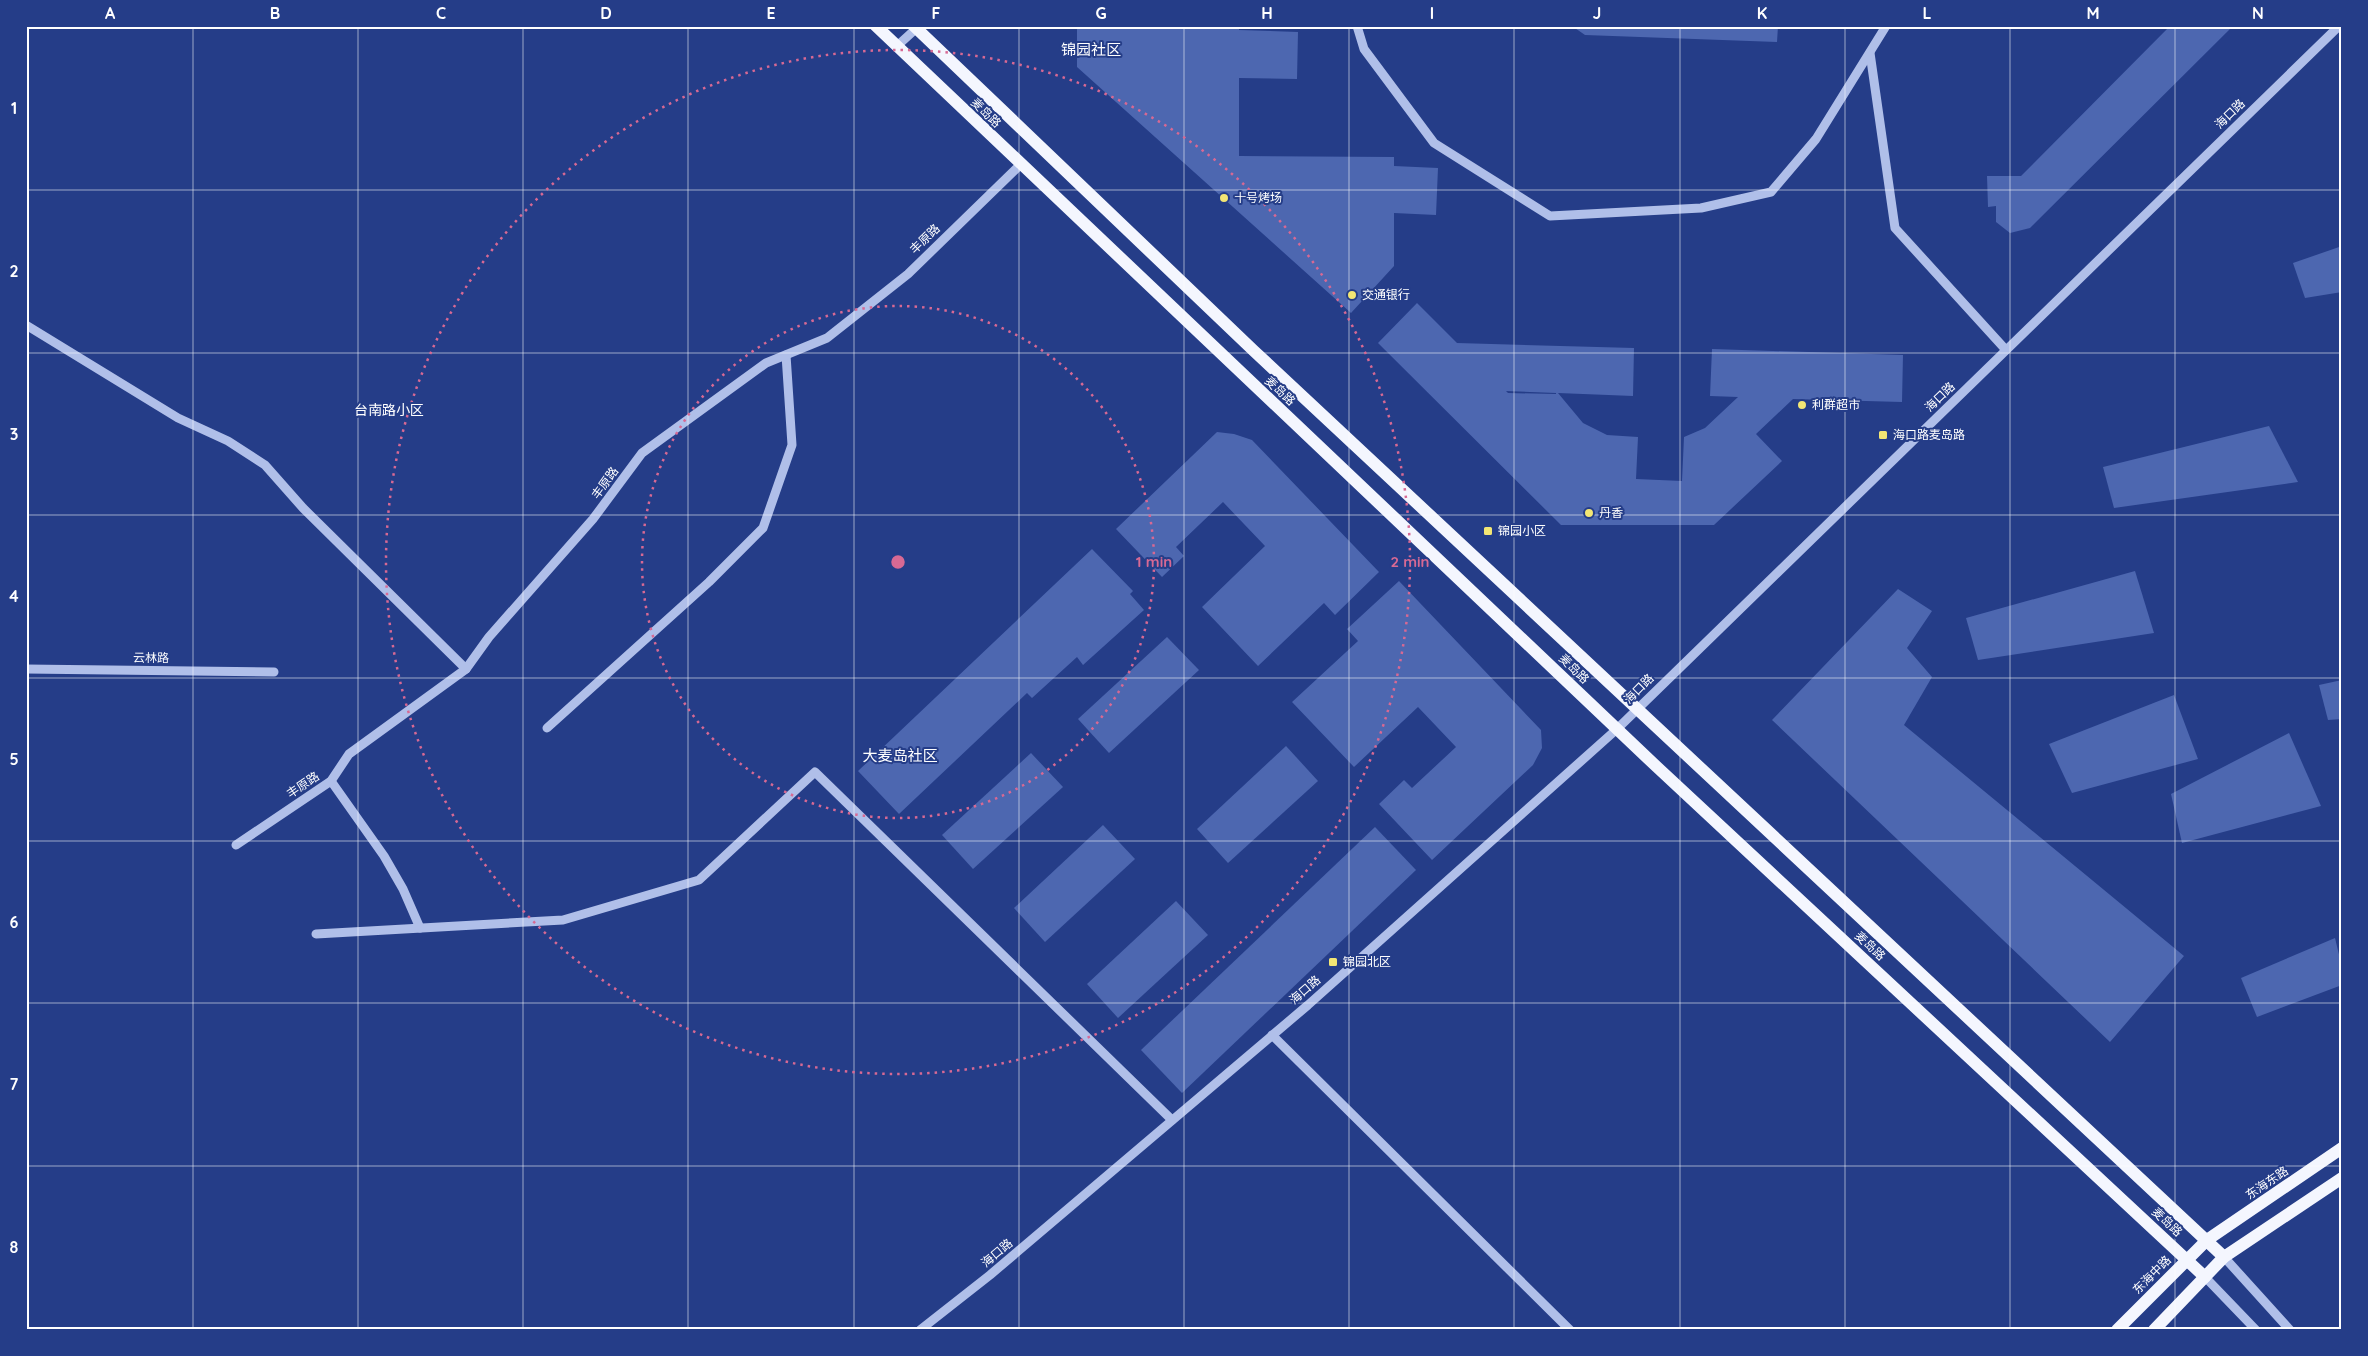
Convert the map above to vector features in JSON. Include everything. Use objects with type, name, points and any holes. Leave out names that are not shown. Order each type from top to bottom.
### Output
[{"type":"main road","name":"麦岛路","points":[[876,26],[1020,165],[1617,729],[2205,1277]]},
{"type":"main road","name":"麦岛路","points":[[916,27],[1261,357],[2224,1257]]},
{"type":"main road","name":"东海东路","points":[[2207,1240],[2342,1148]]},
{"type":"main road","points":[[2154,1330],[2224,1257],[2342,1178]]},
{"type":"main road","name":"东海中路","points":[[2117,1330],[2207,1240]]},
{"type":"street","points":[[1357,26],[1364,48],[1434,143],[1550,216],[1701,208],[1771,192],[1816,139],[1886,26]]},
{"type":"street","name":"海口路","points":[[920,1330],[990,1275],[1272,1035],[1617,729],[2339,26]]},
{"type":"street","points":[[897,46],[916,27]]},
{"type":"street","points":[[1870,53],[1895,228],[2006,350]]},
{"type":"street","name":"丰原路","points":[[236,845],[331,781],[349,754],[466,669],[489,637],[593,519],[642,452],[766,363],[827,338],[908,274],[1020,165]]},
{"type":"street","points":[[26,326],[178,418],[228,441],[265,465],[303,508],[466,669]]},
{"type":"street","points":[[547,728],[709,582],[763,528],[792,445],[786,355]]},
{"type":"street","name":"云林路","points":[[26,669],[274,672]]},
{"type":"street","points":[[316,934],[563,920],[699,880],[815,772],[1172,1120]]},
{"type":"street","points":[[331,781],[384,856],[403,888],[420,928]]},
{"type":"street","points":[[1272,1035],[1570,1330]]},
{"type":"street","name":"麦岛路","points":[[2224,1257],[2290,1330]]},
{"type":"street","name":"麦岛路","points":[[2205,1277],[2256,1330]]},
{"type":"building","points":[[1077,26],[1239,26],[1239,30],[1298,32],[1297,79],[1239,78],[1239,156],[1394,157],[1394,166],[1438,168],[1436,215],[1394,213],[1394,266],[1351,313],[1077,67]]},
{"type":"building","points":[[1572,26],[1778,26],[1777,42],[1585,35]]},
{"type":"building","points":[[2170,26],[2233,26],[2030,228],[2010,233],[1996,222],[1996,206],[1988,207],[1987,176],[2021,176]]},
{"type":"building","points":[[2342,246],[2342,292],[2305,298],[2293,263]]},
{"type":"building","points":[[1417,303],[1457,343],[1634,348],[1633,396],[1558,393],[1583,423],[1607,435],[1638,437],[1636,479],[1682,481],[1684,437],[1705,428],[1738,397],[1710,396],[1712,349],[1903,355],[1902,402],[1793,399],[1756,434],[1782,461],[1714,525],[1561,525],[1378,343]],"holes":[[[1506,391],[1556,393],[1508,393]]]},
{"type":"building","points":[[2269,426],[2298,482],[2114,508],[2103,467]]},
{"type":"building","points":[[1217,432],[1234,434],[1252,440],[1379,572],[1335,615],[1324,603],[1258,666],[1202,607],[1265,546],[1223,502],[1176,547],[1184,556],[1162,577],[1116,529]]},
{"type":"building","points":[[1092,549],[1133,591],[1130,594],[1144,610],[1083,665],[1077,657],[1032,698],[1027,693],[899,814],[858,771]]},
{"type":"building","points":[[2135,571],[2154,633],[1978,660],[1966,618]]},
{"type":"building","points":[[1399,581],[1541,730],[1542,748],[1533,765],[1432,860],[1379,804],[1404,780],[1412,788],[1456,747],[1418,707],[1354,767],[1292,702],[1358,641],[1347,629]]},
{"type":"building","points":[[1898,589],[1932,611],[1907,648],[1932,677],[1904,725],[2184,956],[2110,1042],[1772,720]]},
{"type":"building","points":[[1167,637],[1199,670],[1109,753],[1078,719]]},
{"type":"building","points":[[2342,680],[2342,719],[2328,720],[2319,685]]},
{"type":"building","points":[[2174,695],[2198,759],[2072,793],[2049,744]]},
{"type":"building","points":[[2289,733],[2321,806],[2182,843],[2171,794]]},
{"type":"building","points":[[1286,746],[1318,781],[1228,863],[1197,829]]},
{"type":"building","points":[[1031,753],[1063,787],[973,869],[942,835]]},
{"type":"building","points":[[1103,825],[1135,859],[1045,942],[1014,908]]},
{"type":"building","points":[[1375,827],[1416,870],[1182,1093],[1141,1050]]},
{"type":"building","points":[[1176,901],[1208,935],[1118,1018],[1087,984]]},
{"type":"building","points":[[2335,938],[2342,967],[2342,985],[2257,1017],[2241,978]]},
{"type":"place","name":"十号烤场","points":[[1224,198]]},
{"type":"place","name":"交通银行","points":[[1352,295]]},
{"type":"place","name":"利群超市","points":[[1802,405]]},
{"type":"place","name":"海口路麦岛路","points":[[1883,435]]},
{"type":"place","name":"丹香","points":[[1589,513]]},
{"type":"place","name":"锦园小区","points":[[1488,531]]},
{"type":"place","name":"锦园北区","points":[[1333,962]]},
{"type":"district","name":"锦园社区","points":[[1091,50]]},
{"type":"district","name":"台南路小区","points":[[389,410]]},
{"type":"district","name":"大麦岛社区","points":[[900,756]]}]
